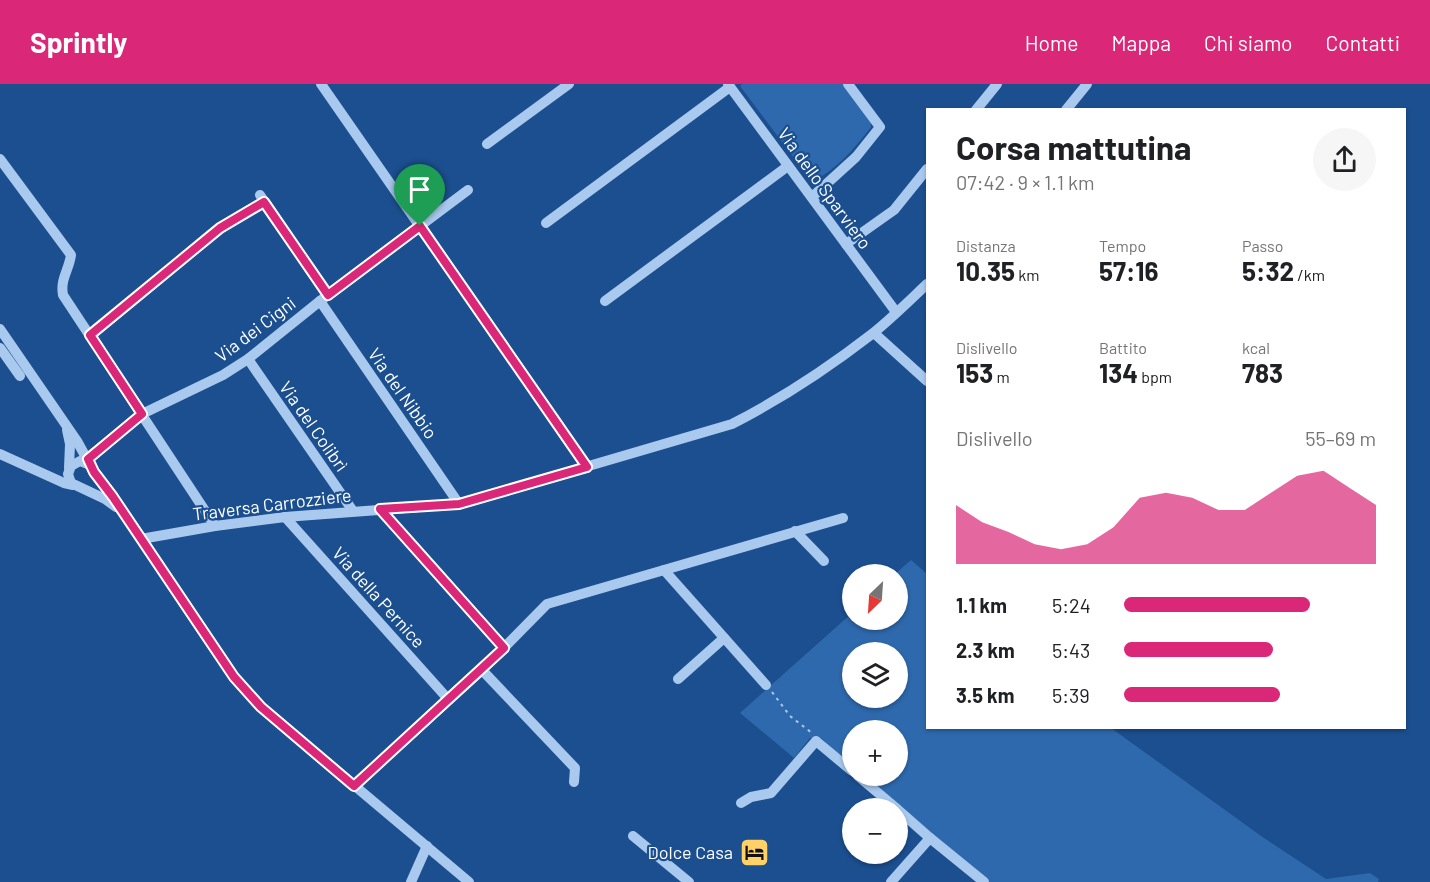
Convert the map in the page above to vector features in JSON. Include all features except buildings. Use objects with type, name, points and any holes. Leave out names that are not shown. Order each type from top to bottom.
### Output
[{"type":"street","points":[[321,84],[587,467]]},
{"type":"street","points":[[487,144],[569,84]]},
{"type":"street","points":[[812,197],[856,157],[880,127],[848,84]]},
{"type":"street","points":[[978,108],[997,84]]},
{"type":"street","points":[[1068,108],[1087,84]]},
{"type":"street","points":[[546,223],[729,86]]},
{"type":"street","name":"Via dello Sparviero","points":[[729,86],[896,312]]},
{"type":"street","points":[[0,159],[71,255],[70,263],[64,274],[63,295],[215,526]]},
{"type":"street","points":[[605,301],[788,166]]},
{"type":"street","points":[[846,244],[894,210],[926,170]]},
{"type":"street","name":"Via dei Cigni","points":[[89,464],[142,414],[223,375],[248,359],[324,298],[468,190]]},
{"type":"street","name":"Via del Nibbio","points":[[90,335],[220,228],[262,199],[459,504]]},
{"type":"street","name":"Traversa Carrozziere","points":[[141,539],[285,517],[459,504],[732,424],[772,402],[874,333],[926,285]]},
{"type":"street","points":[[0,329],[4,351],[20,376]]},
{"type":"street","points":[[874,333],[926,380]]},
{"type":"street","points":[[4,351],[67,429],[234,677],[261,707],[469,882]]},
{"type":"street","name":"Via del Colibrì","points":[[248,359],[353,511]]},
{"type":"street","points":[[67,429],[70,444],[69,479],[75,486],[105,499],[121,511]]},
{"type":"street","points":[[0,454],[64,483],[83,487],[93,479],[89,464]]},
{"type":"street","points":[[37,470],[57,472],[68,469],[73,463],[89,464]]},
{"type":"street","points":[[380,509],[504,648]]},
{"type":"street","name":"Via della Pernice","points":[[285,517],[448,699]]},
{"type":"street","points":[[354,786],[482,670],[548,604],[843,518]]},
{"type":"street","points":[[795,531],[824,561]]},
{"type":"street","points":[[664,570],[769,688]]},
{"type":"street","points":[[678,679],[724,638]]},
{"type":"street","points":[[482,670],[575,768],[574,782]]},
{"type":"street","points":[[741,803],[751,797],[771,793],[816,741],[842,763]]},
{"type":"street","points":[[870,786],[884,798]]},
{"type":"street","points":[[908,818],[984,882]]},
{"type":"street","points":[[633,836],[689,882]]},
{"type":"street","points":[[891,882],[930,837]]},
{"type":"street","points":[[411,882],[427,846]]},
{"type":"path","points":[[769,688],[790,716],[814,735],[816,741]]},
{"type":"shaded area","points":[[742,84],[844,84],[871,122],[871,127],[844,158],[812,182],[740,86]]},
{"type":"shaded area","points":[[911,560],[926,573],[926,729],[1112,729],[1264,838],[1326,879],[1370,873],[1379,879],[1378,882],[988,882],[908,815],[908,798],[887,798],[873,786],[908,786],[908,720],[842,720],[842,758],[821,738],[810,738],[794,758],[740,713],[842,622],[842,630],[908,630],[906,564]]},
{"type":"place","name":"Dolce Casa","points":[[754,852]]},
{"type":"route","points":[[264,202],[328,295],[420,226],[587,467],[459,504],[380,509],[504,648],[354,786],[261,707],[234,677],[94,472],[88,459],[142,414],[90,335],[220,228],[264,202]]}]
